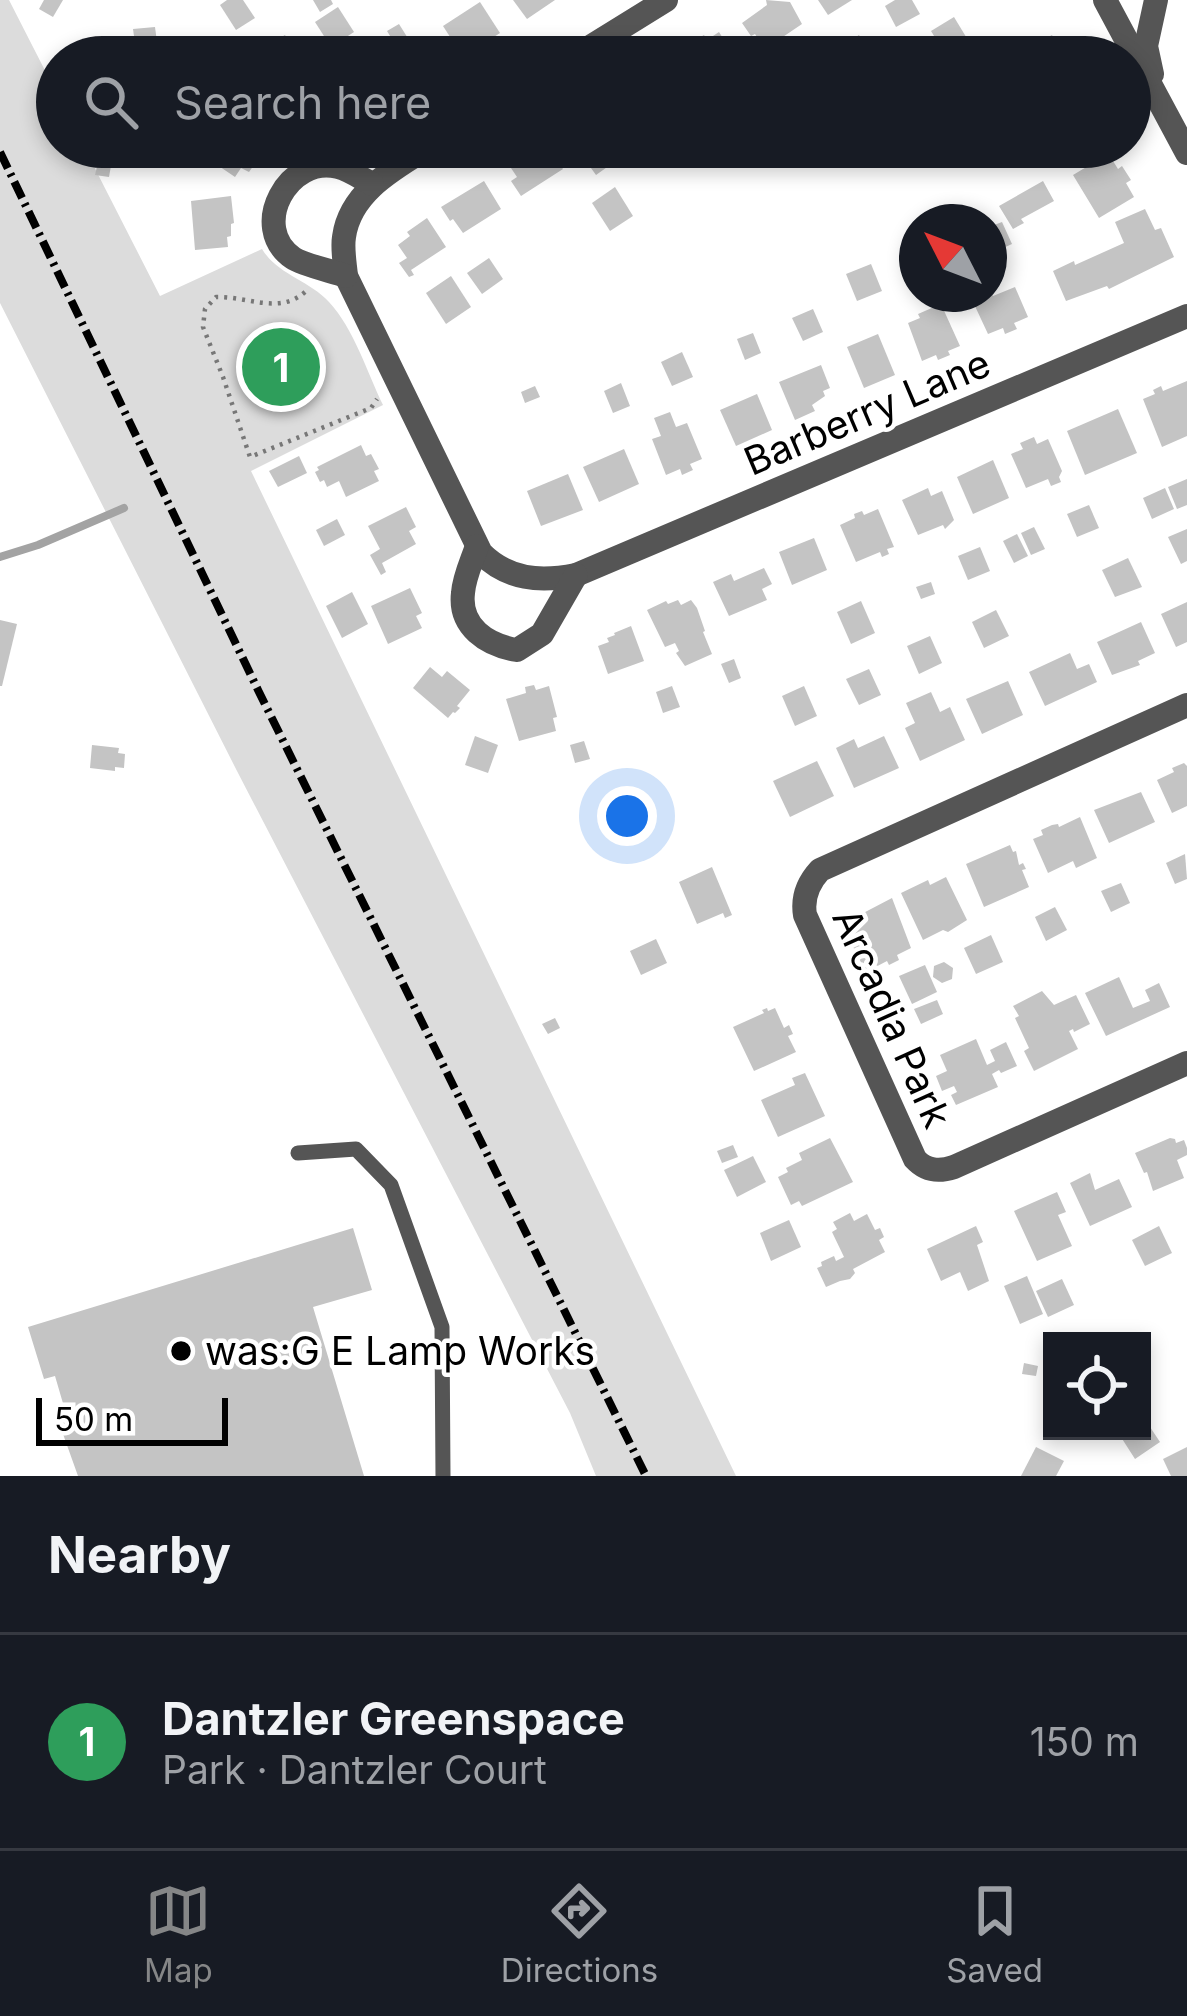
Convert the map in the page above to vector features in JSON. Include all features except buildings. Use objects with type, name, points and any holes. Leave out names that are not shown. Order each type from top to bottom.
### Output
[{"type":"street","points":[[608,36],[666,0]]},
{"type":"street","points":[[1105,0],[1124,36]]},
{"type":"street","points":[[1149,36],[1156,0]]},
{"type":"street","points":[[1151,67],[1158,103]]},
{"type":"street","points":[[1151,89],[1187,153]]},
{"type":"street","points":[[311,168],[293,178],[276,202],[272,228],[280,246],[296,260],[346,276]]},
{"type":"street","points":[[340,168],[371,184]]},
{"type":"street","points":[[397,168],[371,184],[349,219],[344,237],[346,276],[477,546],[462,596],[469,625],[494,646],[517,650],[542,634],[576,575]]},
{"type":"street","name":"Barberry Lane","points":[[477,546],[489,561],[517,576],[540,580],[576,575],[1187,316]]},
{"type":"street","name":"Arcadia Park","points":[[1187,705],[820,870],[811,880],[804,908],[915,1159],[933,1170],[954,1167],[1187,1063]]},
{"type":"lane","points":[[298,1153],[356,1148],[392,1185],[442,1328],[443,1476]]},
{"type":"path","points":[[313,282],[294,302],[216,298],[205,309],[202,326],[250,457],[371,408],[380,389],[398,382]]},
{"type":"shaded area","points":[[0,0],[9,0],[36,53],[36,168],[95,168],[160,296],[262,249],[276,265],[329,302],[353,338],[383,405],[251,471],[736,1476],[596,1476],[570,1413],[0,303]]},
{"type":"waterway","points":[[0,557],[124,508]]},
{"type":"railway","points":[[0,152],[258,690],[646,1476]]},
{"type":"place","name":"Dantzler Greenspace","points":[[281,367]]},
{"type":"place","name":"was:G E Lamp Works","points":[[181,1351]]}]
